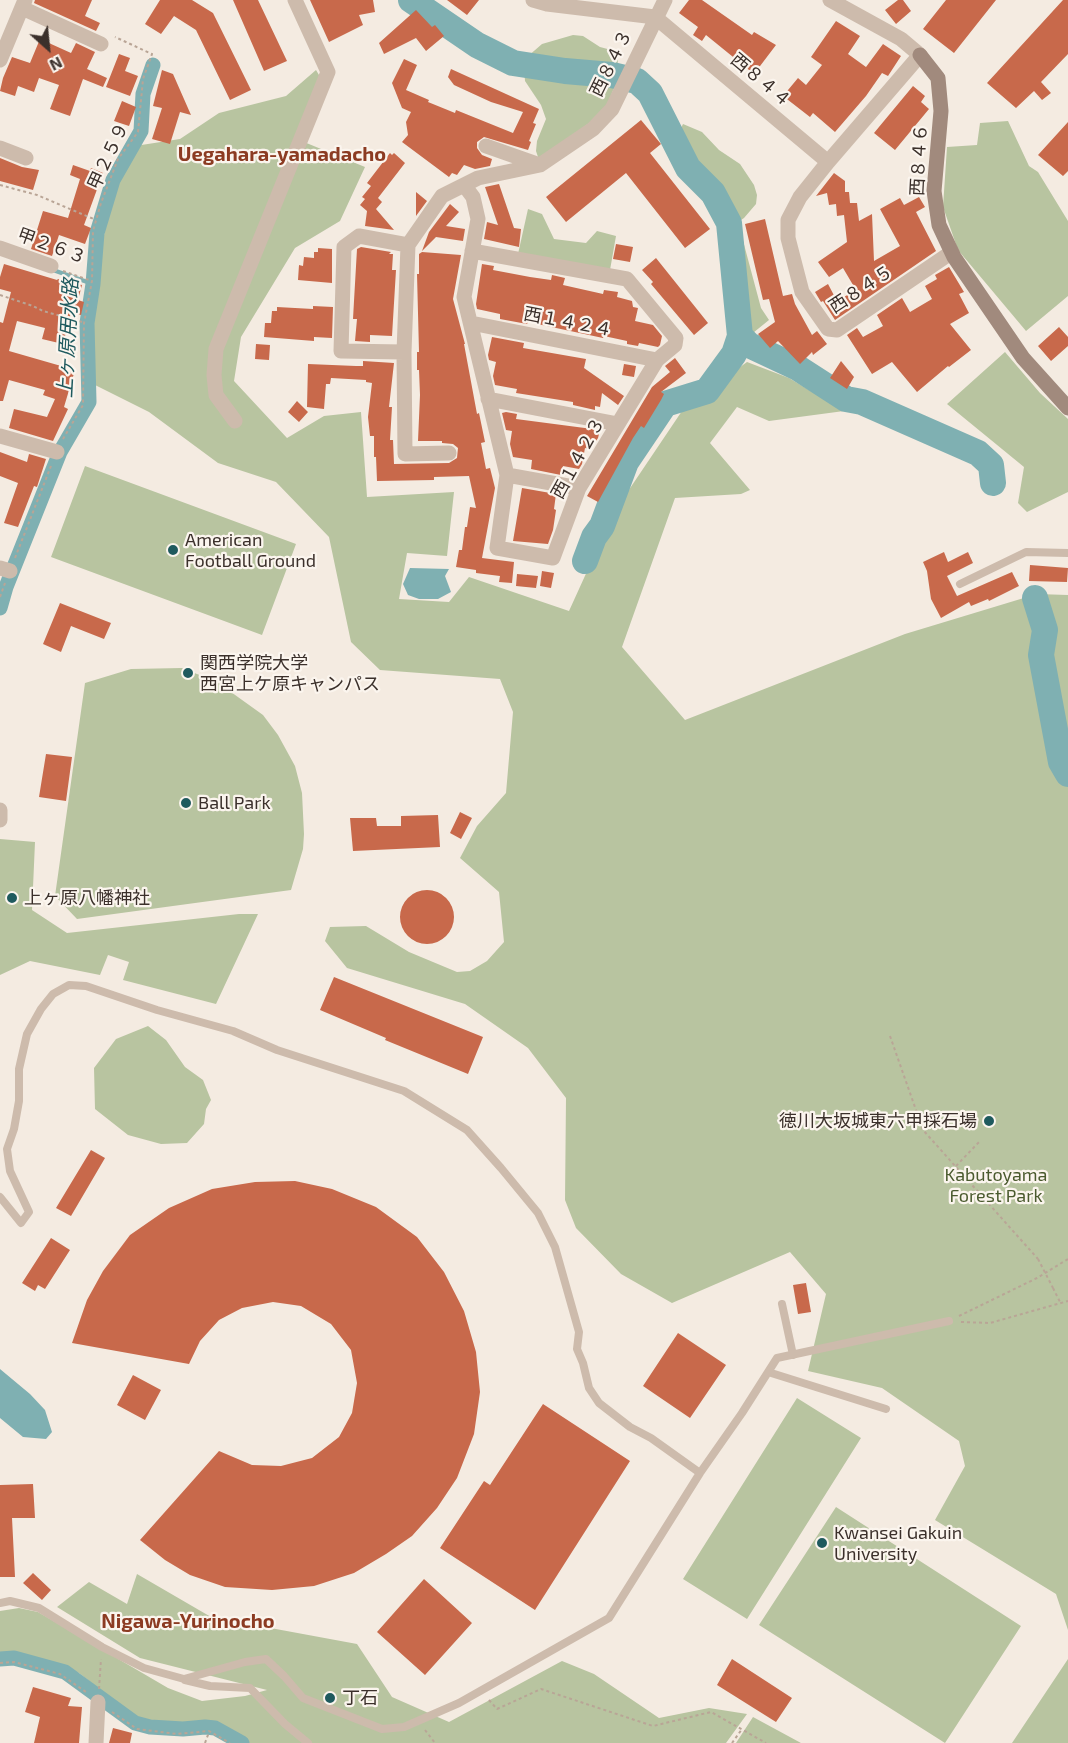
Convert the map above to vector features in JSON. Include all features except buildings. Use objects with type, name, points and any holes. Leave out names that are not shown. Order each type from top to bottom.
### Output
[{"type":"street","points":[[236,421],[216,394],[214,375],[216,349],[328,72],[295,0]]},
{"type":"street","points":[[533,0],[547,4],[607,6],[655,17]]},
{"type":"street","name":"西８４３","points":[[408,245],[442,196],[478,178],[540,165],[593,129],[612,109],[665,0]]},
{"type":"street","name":"西８４６","points":[[830,0],[901,39],[920,55],[938,78],[941,111],[934,191],[939,225],[952,252],[1023,358],[1068,408]]},
{"type":"street","points":[[0,60],[23,4],[101,44]]},
{"type":"street","name":"西８４４","points":[[655,17],[828,162]]},
{"type":"street","points":[[828,162],[920,55]]},
{"type":"street","points":[[486,146],[540,165]]},
{"type":"street","points":[[0,148],[26,158]]},
{"type":"street","name":"西８４５","points":[[828,162],[800,196],[788,220],[788,238],[802,292],[828,329],[837,330],[952,252]]},
{"type":"street","name":"西１４２３","points":[[464,185],[473,197],[478,219],[472,251],[464,297],[507,476],[497,548],[553,558],[579,488],[657,360],[675,345],[676,338],[627,279],[472,251]]},
{"type":"street","points":[[404,352],[341,351],[344,247],[359,236],[408,245],[404,352],[405,454],[449,453]]},
{"type":"street","name":"甲２６３","points":[[0,248],[51,266]]},
{"type":"street","name":"西１４２４","points":[[471,323],[657,360]]},
{"type":"street","points":[[488,399],[618,424]]},
{"type":"street","points":[[0,435],[57,452]]},
{"type":"street","points":[[507,476],[579,488]]},
{"type":"street","points":[[0,810],[0,820]]},
{"type":"street","points":[[96,1743],[98,1702]]},
{"type":"lane","points":[[960,584],[1026,552],[1068,553]]},
{"type":"lane","points":[[0,1197],[21,1223],[29,1212],[10,1171],[7,1149],[14,1129],[19,1101],[19,1069],[27,1034],[36,1018],[53,994],[69,985],[86,986],[157,1010],[233,1031],[277,1050],[404,1091],[467,1130],[538,1214],[555,1247],[579,1332],[577,1349],[589,1388],[599,1403],[630,1427],[651,1438],[700,1473]]},
{"type":"lane","points":[[782,1304],[793,1355]]},
{"type":"lane","points":[[184,1679],[245,1662],[266,1659],[303,1698],[382,1729],[404,1727],[459,1704],[609,1618],[700,1473],[777,1358],[949,1321]]},
{"type":"lane","points":[[768,1372],[886,1409]]},
{"type":"lane","points":[[0,1593],[10,1601]]},
{"type":"lane","points":[[0,1603],[10,1601],[39,1608],[102,1647],[144,1668],[210,1686],[250,1688],[285,1724],[308,1743]]},
{"type":"path","name":"甲２５９","points":[[0,597],[5,570],[57,452],[83,405],[84,323],[92,281],[93,231],[118,159],[138,132],[143,79],[152,54],[114,37],[101,44]]},
{"type":"path","points":[[0,185],[37,195],[96,220]]},
{"type":"path","name":"甲２６３","points":[[51,266],[92,281]]},
{"type":"path","points":[[0,295],[84,323]]},
{"type":"path","points":[[890,1036],[923,1130],[1038,1259],[1061,1304]]},
{"type":"path","points":[[956,1166],[980,1141]]},
{"type":"path","points":[[949,1321],[1037,1278],[1068,1259]]},
{"type":"path","points":[[949,1321],[990,1323],[1068,1301]]},
{"type":"path","points":[[98,1702],[102,1647]]},
{"type":"path","points":[[0,1663],[14,1662],[60,1674],[137,1729],[177,1734],[209,1731],[230,1743]]},
{"type":"path","points":[[489,1700],[496,1709],[541,1689],[653,1726],[711,1712],[766,1743]]},
{"type":"path","points":[[732,1743],[742,1729]]},
{"type":"path","points":[[205,1743],[209,1731]]},
{"type":"green space","points":[[573,35],[583,36],[600,47],[615,51],[618,60],[615,85],[608,104],[600,115],[539,160],[536,151],[537,141],[546,119],[541,105],[525,81],[524,67],[527,57],[542,44]]},
{"type":"green space","name":"Kabutoyama Forest Park","points":[[316,70],[322,80],[304,142],[365,167],[340,221],[295,248],[241,337],[234,381],[287,438],[324,416],[361,412],[367,497],[454,492],[447,556],[407,553],[399,599],[449,602],[469,577],[569,611],[614,512],[684,408],[747,362],[789,378],[844,411],[769,421],[737,407],[710,443],[750,490],[741,494],[675,498],[622,647],[685,720],[905,634],[1037,594],[1068,595],[1068,1630],[1056,1594],[935,1520],[965,1466],[959,1441],[882,1388],[808,1371],[826,1294],[790,1252],[672,1303],[621,1274],[576,1228],[565,1200],[566,1098],[528,1048],[465,1004],[347,968],[325,941],[330,927],[366,926],[409,952],[457,972],[470,971],[487,961],[504,942],[499,892],[460,858],[477,826],[506,793],[513,712],[500,679],[380,670],[351,642],[329,537],[276,482],[218,463],[149,412],[91,383],[88,323],[110,202],[135,146],[180,139],[219,113],[286,96]]},
{"type":"green space","points":[[1008,121],[1029,166],[1038,172],[1068,221],[1068,296],[1026,331],[958,250],[943,207],[947,147],[977,145],[980,123]]},
{"type":"green space","points":[[683,124],[702,132],[719,150],[740,164],[754,185],[757,195],[756,204],[738,222],[761,308],[769,320],[748,337],[742,324],[731,210],[714,183],[687,154],[679,132]]},
{"type":"green space","points":[[528,209],[542,214],[554,239],[586,243],[597,231],[616,236],[610,270],[518,254]]},
{"type":"green space","points":[[1005,352],[1040,393],[1068,419],[1068,492],[1027,512],[1018,503],[1024,467],[947,404]]},
{"type":"green space","name":"American Football Ground","points":[[85,466],[296,544],[262,635],[51,557]]},
{"type":"green space","name":"Ball Park","points":[[182,668],[217,682],[263,715],[278,735],[295,766],[302,793],[304,834],[303,849],[291,890],[77,919],[55,896],[85,683],[131,669]]},
{"type":"green space","points":[[0,839],[35,842],[32,910],[67,933],[239,914],[258,914],[216,1004],[123,980],[129,962],[108,955],[100,975],[30,961],[0,975]]},
{"type":"green space","points":[[148,1026],[166,1040],[185,1067],[203,1080],[211,1100],[206,1109],[204,1124],[187,1143],[161,1144],[128,1135],[95,1109],[94,1068],[116,1039]]},
{"type":"green space","points":[[797,1398],[861,1438],[747,1619],[683,1579]]},
{"type":"green space","points":[[836,1507],[1021,1626],[945,1743],[759,1625]]},
{"type":"green space","points":[[137,1574],[211,1617],[357,1644],[392,1697],[449,1722],[562,1661],[594,1674],[659,1718],[709,1708],[747,1714],[726,1743],[246,1743],[202,1723],[144,1724],[79,1673],[0,1657],[0,1611],[19,1608],[38,1612],[168,1688],[202,1701],[245,1696],[267,1690],[140,1658],[57,1607],[89,1582],[127,1604]]},
{"type":"green space","points":[[1068,1659],[1068,1743],[1012,1743]]},
{"type":"green space","points":[[753,1717],[801,1743],[736,1743]]},
{"type":"water","points":[[410,568],[449,569],[445,576],[451,592],[438,599],[419,599],[408,595],[403,584]]},
{"type":"water","points":[[0,1369],[45,1410],[52,1432],[46,1439],[23,1437],[0,1418]]},
{"type":"waterway","points":[[411,0],[477,45],[513,63],[612,75],[637,81],[650,93],[688,168],[713,193],[729,223],[740,336],[734,354],[707,391],[665,404],[626,462],[602,526],[594,537],[585,561]]},
{"type":"waterway","name":"上ヶ原用水路","points":[[0,608],[6,587],[60,452],[89,402],[87,323],[97,233],[113,180],[141,131],[143,94],[153,65]]},
{"type":"waterway","points":[[53,270],[93,284]]},
{"type":"waterway","points":[[740,336],[749,345],[798,368],[846,399],[862,402],[978,453],[991,465],[993,483]]},
{"type":"waterway","points":[[1035,598],[1045,630],[1041,655],[1061,762],[1068,774]]},
{"type":"waterway","name":"上ヶ原用水路","points":[[0,1659],[14,1658],[65,1672],[135,1723],[150,1727],[215,1728],[242,1743]]},
{"type":"place","name":"American Football Ground","points":[[173,550]]},
{"type":"place","name":"関西学院大学 西宮上ケ原キャンパス","points":[[188,673]]},
{"type":"place","name":"Ball Park","points":[[186,803]]},
{"type":"place","name":"上ヶ原八幡神社","points":[[12,898]]},
{"type":"place","name":"徳川大坂城東六甲採石場","points":[[989,1121]]},
{"type":"place","name":"Kwansei Gakuin University","points":[[822,1543]]},
{"type":"place","name":"丁石","points":[[330,1698]]},
{"type":"district","name":"Uegahara-yamadacho","points":[[282,154]]},
{"type":"district","name":"Nigawa-Yurinocho","points":[[188,1621]]}]
